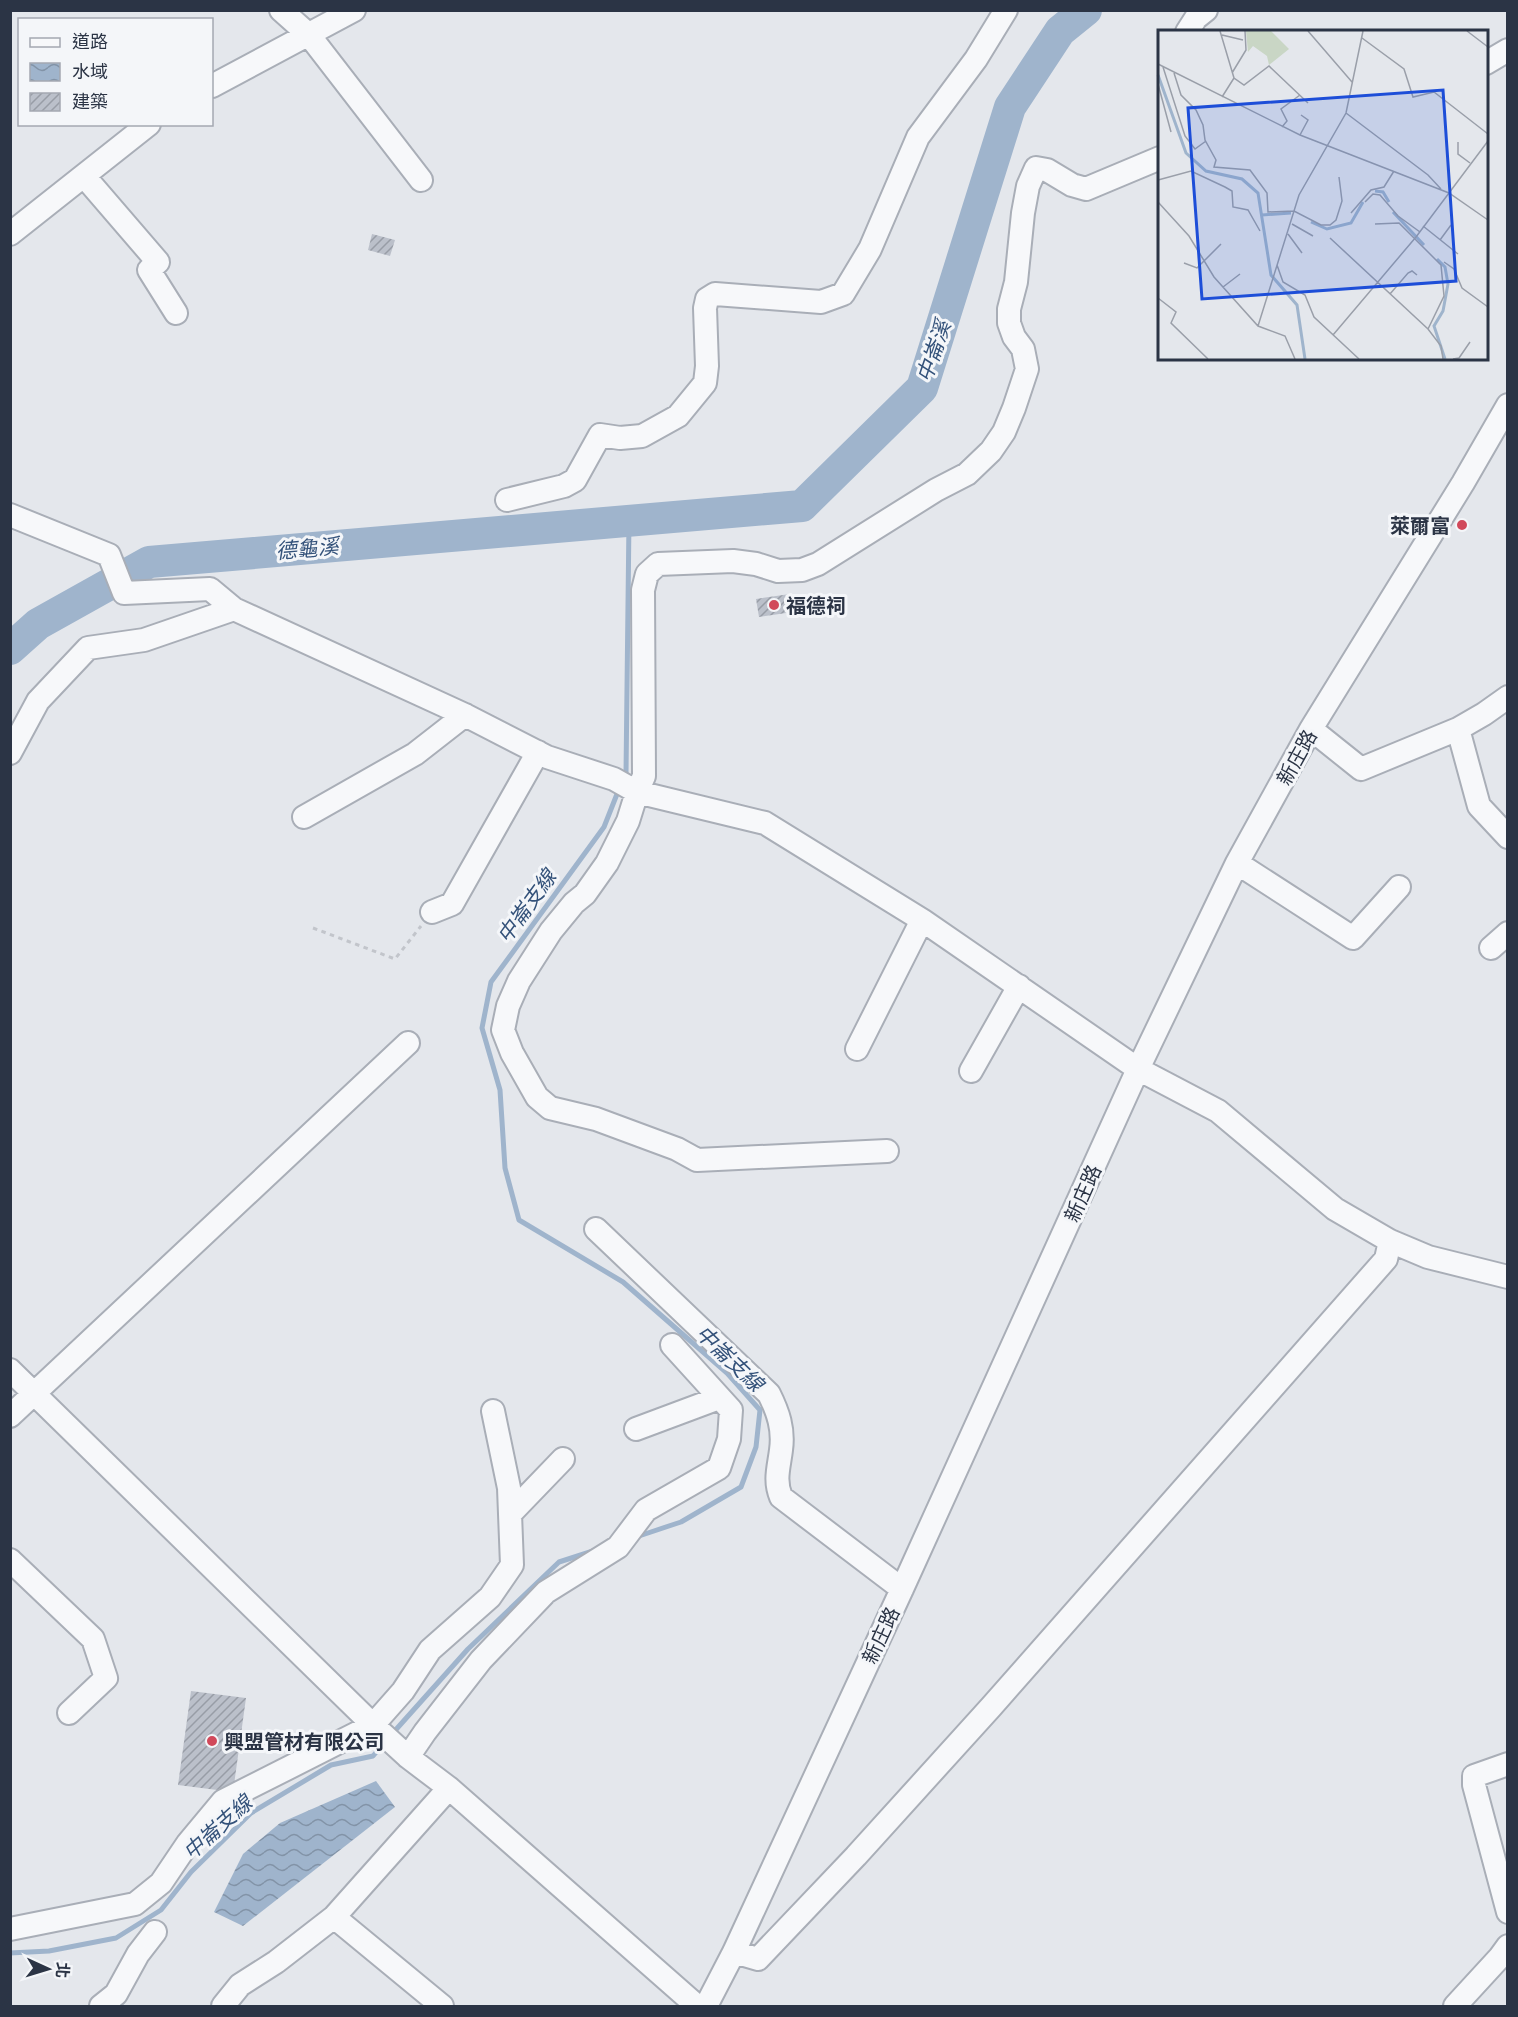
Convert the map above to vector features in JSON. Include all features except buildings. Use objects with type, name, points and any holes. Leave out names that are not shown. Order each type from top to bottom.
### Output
[{"type":"street","points":[[281,10],[309,35],[421,180]]},
{"type":"street","points":[[213,85],[354,10]]},
{"type":"street","points":[[507,500],[564,486],[575,480],[600,435],[620,438],[642,436],[678,416],[705,383],[705,308],[707,299],[715,294],[821,302],[843,294],[870,249],[918,137],[976,59],[1006,10]]},
{"type":"street","points":[[1188,30],[1196,18],[1206,10]]},
{"type":"street","points":[[1488,62],[1508,50]]},
{"type":"street","points":[[10,234],[146,126]]},
{"type":"street","points":[[887,1151],[697,1160],[677,1149],[596,1119],[550,1107],[537,1097],[512,1053],[503,1030],[508,1006],[519,981],[550,932],[574,903],[585,894],[607,863],[628,821],[644,776],[643,590],[647,574],[658,564],[733,561],[756,564],[778,571],[802,570],[818,564],[936,490],[967,474],[991,452],[1004,432],[1025,378],[1027,369],[1023,349],[1014,337],[1009,316],[1016,282],[1023,213],[1028,186],[1036,168],[1047,170],[1072,185],[1086,189],[1158,159]]},
{"type":"street","points":[[84,176],[158,262],[149,270],[176,313]]},
{"type":"street","name":"新庄路","points":[[706,2007],[734,1952],[902,1589],[1138,1069],[1237,863],[1311,729],[1463,483],[1508,405]]},
{"type":"street","points":[[10,515],[109,555],[124,593],[210,589],[234,609],[465,715],[547,757],[614,779],[637,792],[765,823],[922,920],[1138,1069],[1218,1111],[1335,1209],[1390,1241],[1428,1257],[1508,1277]]},
{"type":"street","points":[[10,753],[39,701],[88,648],[144,640],[234,609]]},
{"type":"street","points":[[1311,729],[1360,769],[1458,729],[1508,697]]},
{"type":"street","points":[[304,817],[415,754],[465,715]]},
{"type":"street","points":[[1458,729],[1479,806],[1508,837]]},
{"type":"street","points":[[432,912],[452,904],[538,752]]},
{"type":"street","points":[[1237,863],[1353,938],[1399,887]]},
{"type":"street","points":[[857,1049],[922,920]]},
{"type":"street","points":[[971,1071],[1019,986]]},
{"type":"street","points":[[10,1416],[408,1043]]},
{"type":"street","points":[[596,1229],[769,1394],[778,1413],[782,1432],[777,1479],[781,1497],[902,1589]]},
{"type":"street","points":[[734,1952],[758,1959],[856,1856],[1172,1504],[1284,1372],[1386,1259],[1390,1241]]},
{"type":"street","points":[[408,1756],[481,1660],[546,1592],[618,1547],[646,1510],[719,1468],[729,1439],[731,1410],[672,1345]]},
{"type":"street","points":[[10,1370],[373,1725],[408,1756],[450,1788],[697,2007]]},
{"type":"street","points":[[636,1429],[719,1398]]},
{"type":"street","points":[[10,1929],[135,1904],[161,1883],[188,1843],[223,1801],[373,1725],[403,1691],[430,1650],[490,1598],[512,1565],[509,1488],[493,1410]]},
{"type":"street","points":[[510,1514],[563,1459]]},
{"type":"street","points":[[10,1560],[93,1639],[106,1678],[69,1713]]},
{"type":"street","points":[[1508,1764],[1474,1776],[1474,1785],[1508,1912]]},
{"type":"street","points":[[223,2007],[240,1985],[276,1962],[334,1917],[450,1788]]},
{"type":"street","points":[[334,1917],[442,2007]]},
{"type":"street","points":[[101,2007],[116,1994],[138,1954],[155,1932]]},
{"type":"street","points":[[1455,2007],[1508,1946]]},
{"type":"path","points":[[313,928],[395,959],[432,912]]},
{"type":"water","points":[[376,1781],[395,1807],[243,1926],[214,1912],[243,1854],[280,1823]]},
{"type":"waterway","name":"中崙溪","points":[[10,649],[38,624],[149,562],[802,506],[922,388],[1010,107],[1060,31],[1086,10]]},
{"type":"waterway","name":"中崙支線","points":[[624,778],[626,774],[629,520]]},
{"type":"waterway","name":"中崙支線","points":[[619,789],[604,827],[491,982],[482,1028],[500,1090],[505,1168],[519,1220],[623,1282],[727,1373],[760,1410],[756,1447],[741,1487],[681,1522],[636,1537]]},
{"type":"waterway","name":"中崙支線","points":[[392,1734],[468,1649],[559,1562],[593,1551]]},
{"type":"waterway","name":"中崙支線","points":[[10,1953],[49,1951],[116,1938],[161,1910],[191,1872],[251,1813],[331,1765],[373,1756],[384,1743]]},
{"type":"place","name":"萊爾富","points":[[1462,525]]},
{"type":"place","name":"福德祠","points":[[774,605]]},
{"type":"place","name":"興盟管材有限公司","points":[[212,1741]]},
{"type":"water label","name":"德龜溪","points":[[307,548]]}]
